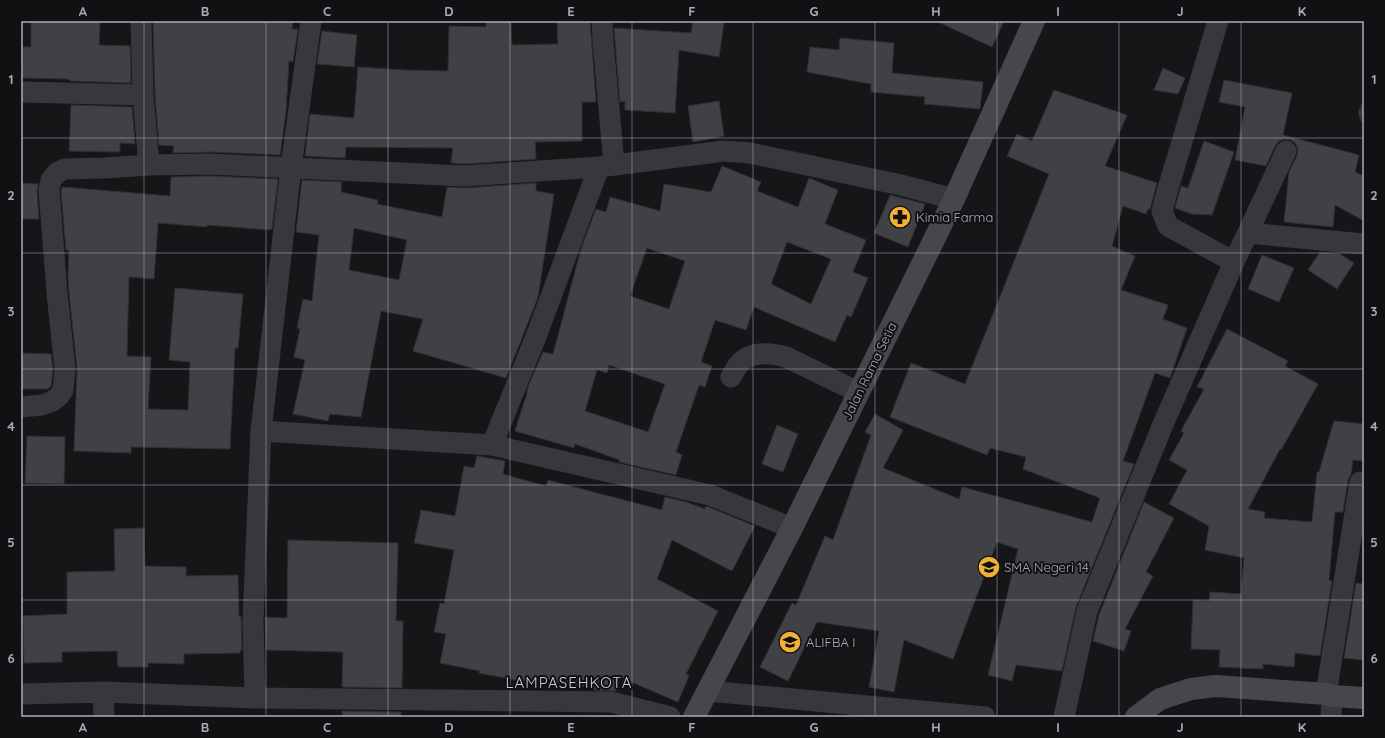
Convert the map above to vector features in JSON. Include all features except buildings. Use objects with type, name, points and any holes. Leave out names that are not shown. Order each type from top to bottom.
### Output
[{"type":"street","points":[[141,21],[143,95],[149,165]]},
{"type":"street","points":[[255,698],[253,621],[261,431],[291,167],[311,21]]},
{"type":"street","points":[[492,446],[607,166],[602,21]]},
{"type":"street","name":"Jalan Rama Setia","points":[[694,717],[792,528],[954,199],[1034,21]]},
{"type":"street","points":[[1218,21],[1162,211],[1168,226],[1234,262]]},
{"type":"street","points":[[21,92],[143,95]]},
{"type":"street","points":[[1064,717],[1087,611],[1164,422],[1234,262],[1286,150]]},
{"type":"street","points":[[21,407],[42,405],[54,401],[63,390],[65,369],[48,190],[51,180],[58,172],[65,169],[210,164],[464,176],[607,166],[724,152],[750,153],[901,185],[954,199]]},
{"type":"street","points":[[1248,233],[1364,244]]},
{"type":"street","points":[[731,377],[741,361],[749,356],[774,354],[786,357],[858,392]]},
{"type":"street","points":[[261,431],[492,446],[710,495],[792,528]]},
{"type":"street","points":[[1329,703],[1360,482]]},
{"type":"street","points":[[1136,717],[1160,699],[1191,689],[1216,686],[1329,703],[1364,698]]},
{"type":"street","points":[[708,691],[985,717]]},
{"type":"street","points":[[103,692],[104,717]]},
{"type":"street","points":[[21,694],[103,692],[255,698],[611,702],[670,717]]},
{"type":"water","points":[[1364,98],[1364,123],[1361,122],[1358,112]]},
{"type":"place","name":"Kimia Farma","points":[[900,217]]},
{"type":"place","name":"SMA Negeri 14","points":[[989,567]]},
{"type":"place","name":"ALIFBA I","points":[[790,642]]},
{"type":"district","name":"LAMPASEHKOTA","points":[[569,683]]}]
